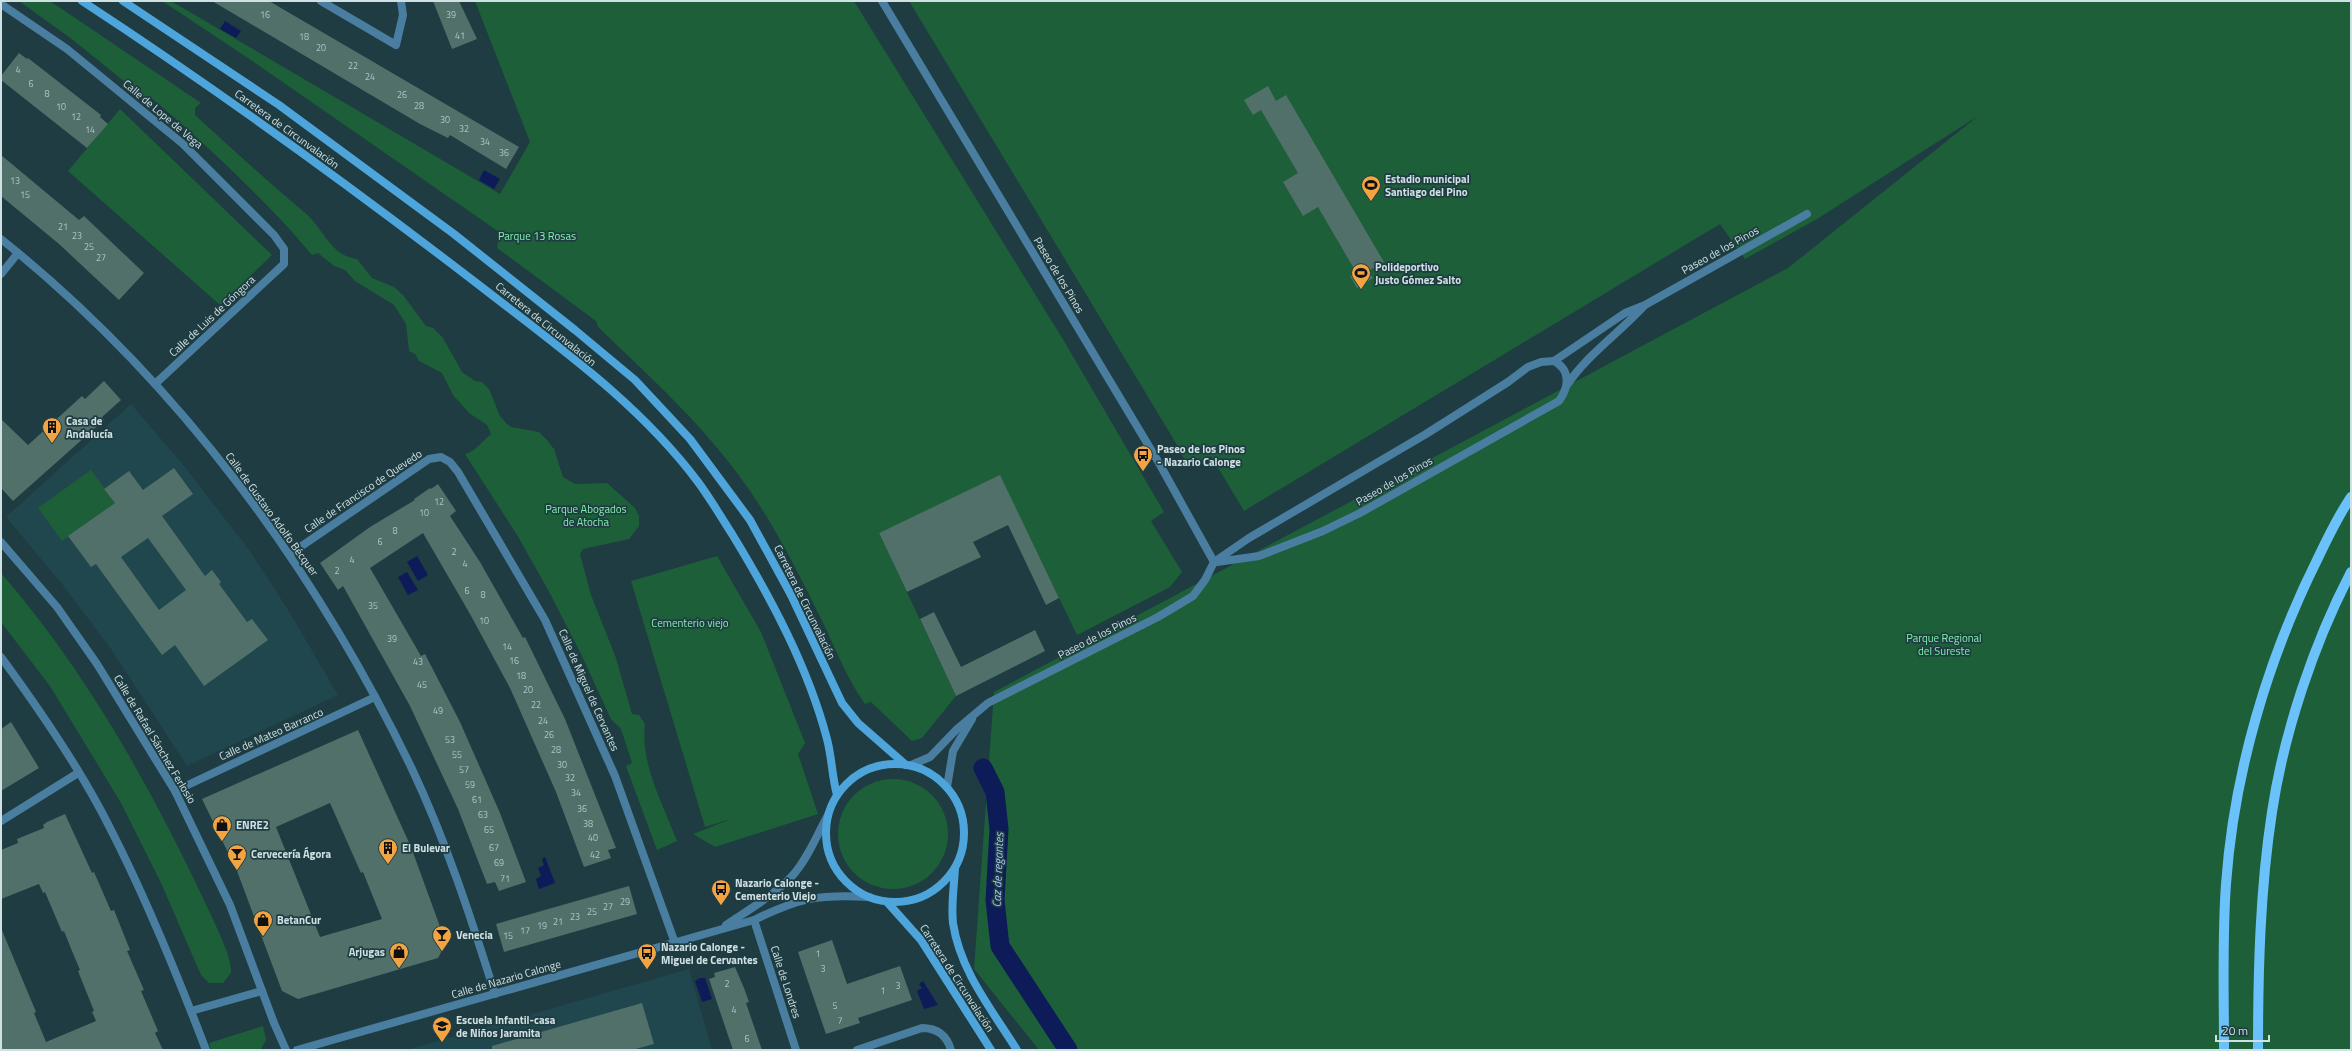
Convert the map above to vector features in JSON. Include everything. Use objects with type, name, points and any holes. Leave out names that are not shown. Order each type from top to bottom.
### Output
[{"type":"main road","name":"Carretera de Circunvalación","points":[[82,1],[174,62],[398,223],[559,347],[663,438],[700,484],[750,563],[774,608],[803,669],[828,741],[836,795]]},
{"type":"main road","name":"Carretera de Circunvalación","points":[[123,1],[279,104],[454,234],[575,330],[635,380],[690,439],[750,520],[791,595],[842,703],[858,723],[909,765]]},
{"type":"main road","points":[[2224,1050],[2226,884],[2236,807],[2248,746],[2269,678],[2300,594],[2341,512],[2351,496]]},
{"type":"main road","points":[[2258,1050],[2264,886],[2272,811],[2284,752],[2305,685],[2332,608],[2351,572]]},
{"type":"main road","points":[[894,763],[909,765],[931,774],[947,787],[959,805],[964,826],[961,855],[955,868],[942,884],[926,895],[907,901],[887,902],[869,897],[845,881],[830,857],[826,829],[828,815],[836,795],[847,782],[861,772],[877,766],[894,763]]},
{"type":"main road","name":"Carretera de Circunvalación","points":[[955,868],[953,917],[959,949],[968,973],[1017,1050]]},
{"type":"main road","name":"Carretera de Circunvalación","points":[[887,902],[921,940],[991,1050]]},
{"type":"street","points":[[321,1],[396,45],[403,15],[401,1]]},
{"type":"street","name":"Paseo de los Pinos","points":[[882,1],[1159,463],[1214,562]]},
{"type":"street","name":"Calle de Lope de Vega","points":[[1,4],[67,49],[183,144],[274,235],[284,249],[284,264]]},
{"type":"street","name":"Paseo de los Pinos","points":[[909,765],[930,756],[975,713],[988,703],[1158,617],[1193,596],[1205,580],[1214,562],[1249,538],[1432,430],[1508,382],[1528,367],[1541,362],[1554,361],[1625,313],[1645,305],[1807,214]]},
{"type":"street","name":"Calle de Gustavo Adolfo Bécquer","points":[[1,239],[74,301],[154,384],[220,461],[290,554],[336,626],[412,770],[434,822],[495,994]]},
{"type":"street","points":[[1,274],[18,253]]},
{"type":"street","name":"Calle de Luis de Góngora","points":[[154,384],[284,264]]},
{"type":"street","name":"Paseo de los Pinos","points":[[1214,562],[1259,556],[1323,531],[1360,514],[1559,401],[1565,393],[1567,385],[1586,361],[1629,322],[1645,305]]},
{"type":"street","points":[[1554,361],[1562,364],[1566,372],[1567,385]]},
{"type":"street","name":"Calle de Francisco de Quevedo","points":[[290,554],[429,459],[440,457],[450,462]]},
{"type":"street","name":"Calle de Miguel de Cervantes","points":[[450,462],[483,512],[545,620],[615,776],[675,943]]},
{"type":"street","name":"Calle de Rafael Sánchez Ferlosio","points":[[1,542],[57,607],[97,664],[175,791],[230,905],[286,1050]]},
{"type":"street","points":[[1,656],[22,685],[78,773],[110,827],[157,924],[206,1050]]},
{"type":"street","name":"Calle de Mateo Barranco","points":[[175,791],[375,698]]},
{"type":"street","name":"Paseo de los Pinos","points":[[947,787],[953,751],[975,713]]},
{"type":"street","points":[[1,821],[78,773]]},
{"type":"street","name":"Calle de Nazario Calonge","points":[[721,928],[778,888],[792,876],[811,848],[828,815]]},
{"type":"street","name":"Calle de Nazario Calonge","points":[[297,1050],[675,943],[721,928],[754,920],[787,904],[811,898],[838,895],[869,897]]},
{"type":"street","name":"Calle de Londres","points":[[754,920],[796,1050]]},
{"type":"street","points":[[191,1011],[262,991]]},
{"type":"street","points":[[857,1050],[922,1028],[932,1028],[943,1035],[951,1050]]},
{"type":"shaded area","points":[[225,21],[241,31],[236,38],[220,29]]},
{"type":"shaded area","points":[[484,170],[500,179],[494,189],[479,180]]},
{"type":"shaded area","points":[[131,404],[184,466],[250,551],[287,608],[338,695],[187,766],[111,649],[62,584],[6,517]]},
{"type":"shaded area","points":[[417,556],[428,575],[418,581],[407,562]]},
{"type":"shaded area","points":[[407,572],[418,590],[408,595],[398,577]]},
{"type":"shaded area","points":[[545,857],[555,883],[539,889],[536,879],[541,876],[538,868],[544,865],[542,859]]},
{"type":"shaded area","points":[[689,969],[712,1050],[406,1050]]},
{"type":"shaded area","points":[[700,978],[705,978],[712,999],[702,1002],[695,981]]},
{"type":"shaded area","points":[[923,981],[938,1005],[924,1009],[917,991],[922,988],[919,984]]},
{"type":"green space","name":"Parque Abogados de Atocha","points":[[19,1],[50,1],[201,103],[195,108],[195,115],[311,218],[333,247],[348,256],[357,259],[372,278],[394,287],[403,295],[426,326],[433,328],[443,338],[462,372],[475,381],[482,382],[489,389],[500,416],[507,424],[511,427],[539,432],[547,440],[554,449],[563,477],[575,484],[607,483],[635,508],[639,516],[639,526],[629,539],[583,549],[580,554],[591,595],[616,658],[632,714],[639,715],[645,724],[644,739],[649,769],[677,841],[657,850],[626,766],[632,763],[621,729],[611,719],[580,652],[547,588],[517,535],[465,454],[476,448],[491,434],[487,425],[469,413],[453,395],[442,373],[419,361],[415,354],[409,351],[406,324],[394,305],[355,281],[345,270],[334,266],[318,253],[312,255],[286,225],[250,188],[201,141],[149,96],[146,99],[73,40]]},
{"type":"green space","name":"Parque 13 Rosas","points":[[162,1],[171,1],[500,194],[530,142],[475,1],[854,1],[1064,341],[1164,512],[1151,521],[1182,572],[1170,587],[1077,635],[1000,476],[879,533],[956,696],[922,738],[912,741],[871,702],[865,704],[859,695],[848,677],[826,629],[781,541],[761,507],[734,468],[678,405],[598,327],[596,321],[497,248],[499,234],[502,234],[248,58]]},
{"type":"green space","name":"Parque Regional del Sureste","points":[[909,1],[2351,1],[2351,1050],[1039,1050],[974,969],[994,692],[1788,268],[1978,116],[1817,219],[1745,259],[1720,224],[1244,511],[1211,456],[1189,468],[1174,440]]},
{"type":"green space","points":[[120,109],[272,255],[220,305],[68,171]]},
{"type":"green space","points":[[91,470],[115,503],[62,541],[38,508]]},
{"type":"green space","name":"Cementerio viejo","points":[[717,556],[761,632],[805,743],[798,754],[818,814],[715,847],[693,834],[731,819],[705,827],[631,581]]},
{"type":"green space","points":[[1,573],[32,610],[87,688],[113,728],[160,812],[225,946],[231,966],[231,973],[223,983],[209,983],[201,975],[161,883],[121,803],[50,686],[1,622]]},
{"type":"green space","points":[[893,779],[914,783],[932,795],[944,813],[948,834],[944,855],[932,873],[914,885],[893,889],[872,885],[854,873],[842,855],[838,834],[842,813],[854,795],[872,783]]},
{"type":"green space","points":[[263,1026],[266,1040],[261,1049],[211,1050],[209,1043]]},
{"type":"building","points":[[212,1],[269,1],[519,147],[506,169],[450,135],[448,138],[420,124]]},
{"type":"building","points":[[433,1],[459,1],[477,39],[452,49]]},
{"type":"building","points":[[19,53],[27,59],[28,58],[101,115],[100,117],[108,124],[87,148],[1,80],[1,76]]},
{"type":"building","points":[[1268,86],[1276,101],[1286,95],[1384,262],[1368,271],[1373,278],[1357,288],[1350,276],[1356,272],[1318,207],[1303,216],[1283,182],[1298,173],[1261,110],[1253,115],[1244,100]]},
{"type":"building","points":[[1,155],[79,220],[84,216],[144,273],[119,300],[59,244],[1,196]]},
{"type":"building","name":"Casa de Andalucía","points":[[104,381],[121,400],[102,417],[104,420],[13,501],[1,488],[1,419],[28,445],[82,396],[85,399]]},
{"type":"building","points":[[174,468],[193,494],[162,516],[205,576],[212,570],[221,582],[219,584],[247,622],[252,619],[268,640],[204,686],[175,645],[162,655],[96,564],[91,567],[68,536],[115,503],[104,489],[129,471],[143,490]],"holes":[[[148,538],[186,590],[159,610],[121,557]]]},
{"type":"building","points":[[1000,475],[1059,598],[1046,605],[1008,525],[973,542],[981,557],[907,592],[879,533]]},
{"type":"building","points":[[438,484],[456,511],[450,516],[480,562],[523,638],[525,637],[565,719],[616,848],[608,850],[611,858],[584,867],[556,792],[510,688],[470,614],[423,533],[370,568],[421,656],[425,654],[460,722],[500,813],[526,882],[499,891],[495,882],[487,884],[458,809],[410,706],[343,586],[338,590],[320,563],[370,527],[415,500],[414,499]]},
{"type":"building","points":[[934,612],[961,667],[1035,630],[1045,651],[956,696],[920,619]]},
{"type":"building","points":[[11,722],[39,768],[1,791],[1,729]]},
{"type":"building","name":"El Bulevar","points":[[358,730],[411,847],[446,943],[438,958],[298,999],[282,991],[237,871],[202,799]],"holes":[[[330,803],[361,873],[363,872],[382,919],[320,937],[276,827]]]},
{"type":"building","points":[[65,814],[92,873],[94,872],[111,911],[114,910],[130,950],[127,951],[144,990],[141,991],[158,1031],[155,1033],[163,1050],[1,1050],[1,928],[36,1012],[34,1013],[46,1042],[96,1021],[92,1012],[94,1011],[78,971],[80,970],[64,931],[62,932],[45,892],[43,893],[39,884],[1,899],[1,850],[18,843],[17,839],[44,828],[43,825],[47,822]]},
{"type":"building","points":[[629,886],[637,914],[504,952],[496,924]]},
{"type":"building","points":[[832,940],[847,984],[900,966],[912,1000],[858,1018],[860,1023],[826,1034],[798,952]]},
{"type":"building","points":[[735,967],[749,1002],[746,1003],[762,1050],[733,1050],[709,979],[715,977],[714,973]]},
{"type":"building","points":[[642,1003],[654,1044],[632,1050],[492,1050],[492,1046]]},
{"type":"waterway","name":"Caz de regantes","points":[[983,768],[995,792],[999,829],[995,900],[1000,946],[1068,1050]]},
{"type":"place","name":"Estadio municipal Santiago del Pino","points":[[1371,202]]},
{"type":"place","name":"Polideportivo Justo Gómez Salto","points":[[1361,290]]},
{"type":"place","name":"Casa de Andalucía","points":[[52,444]]},
{"type":"place","name":"Paseo de los Pinos - Nazario Calonge","points":[[1143,472]]},
{"type":"place","name":"ENRE2","points":[[222,842]]},
{"type":"place","name":"El Bulevar","points":[[388,865]]},
{"type":"place","name":"Cervecería Ágora","points":[[237,871]]},
{"type":"place","name":"Nazario Calonge - Cementerio Viejo","points":[[721,906]]},
{"type":"place","name":"BetanCur","points":[[263,937]]},
{"type":"place","name":"Venecia","points":[[442,952]]},
{"type":"place","name":"Arjugas","points":[[399,969]]},
{"type":"place","name":"Nazario Calonge - Miguel de Cervantes","points":[[647,970]]},
{"type":"place","name":"Escuela Infantil-casa de Niños Jaramita","points":[[442,1043]]}]
